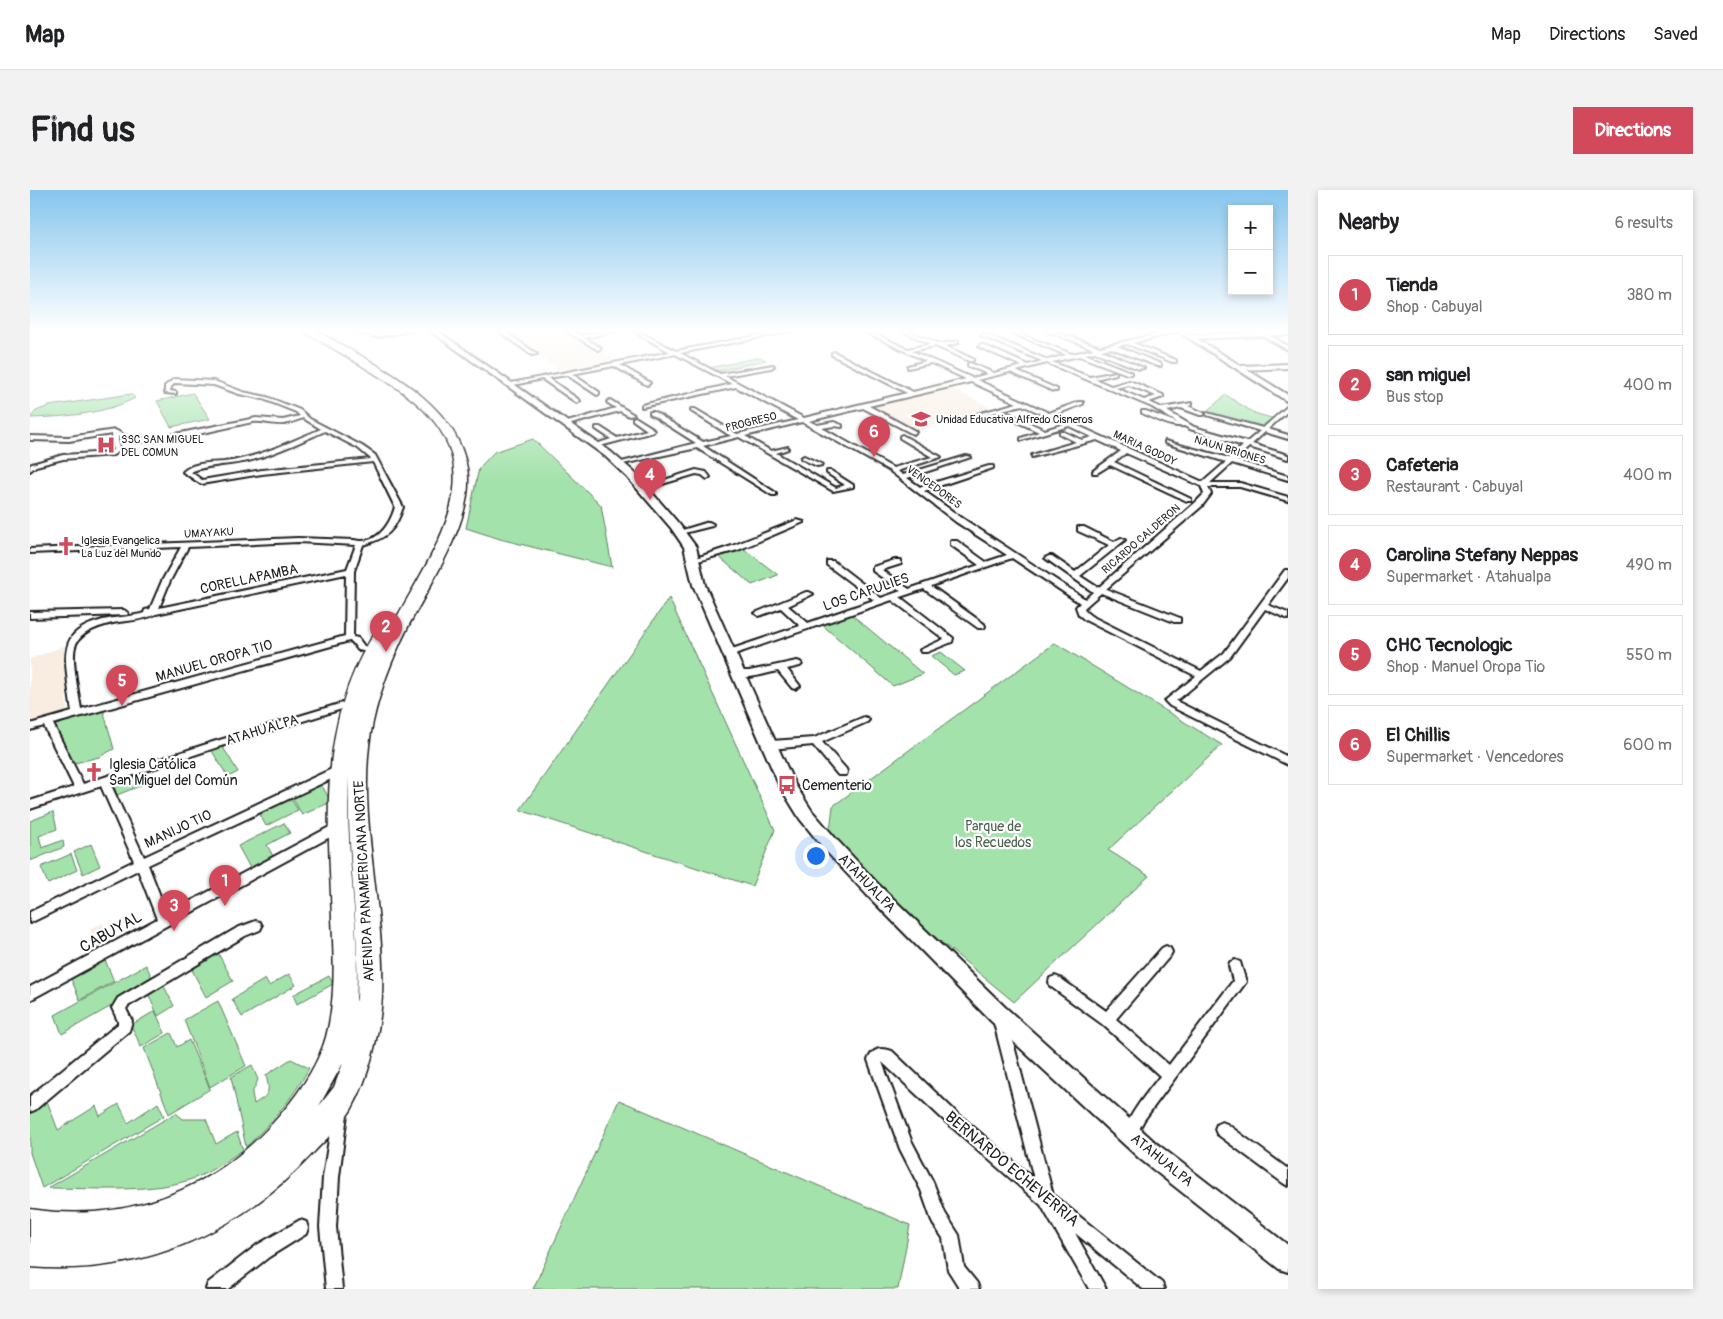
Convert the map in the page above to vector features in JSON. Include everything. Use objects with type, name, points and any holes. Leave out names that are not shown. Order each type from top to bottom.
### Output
[{"type":"highway","name":"AVENIDA PANAMERICANA NORTE","points":[[30,1224],[51,1228],[85,1230],[121,1225],[164,1214],[223,1184],[250,1166],[272,1146],[292,1123],[328,1065],[340,1031],[344,1009],[346,954],[338,786],[344,740],[355,690],[372,650],[430,552],[443,524],[449,505],[451,475],[447,450],[428,417],[414,403],[382,381]]},
{"type":"highway","name":"AVENIDA PANAMERICANA NORTE","points":[[30,1252],[49,1254],[105,1250],[146,1244],[208,1220],[265,1181],[288,1160],[342,1100],[359,1057],[366,1031],[370,997],[370,947],[358,798],[362,732],[375,679],[386,652],[449,534],[458,504],[461,485],[461,468],[456,448],[447,429],[432,410],[394,381]]},
{"type":"street","points":[[174,381],[168,386],[167,392],[174,393]]},
{"type":"street","points":[[180,381],[214,383],[241,394],[265,398],[305,416],[308,420],[360,447],[376,460],[399,507],[390,530],[382,537],[360,544],[350,571],[350,638],[355,640],[361,648],[372,650]]},
{"type":"street","name":"ATAHUALPA","points":[[505,381],[567,423],[620,464],[680,532],[690,547],[699,585],[787,785],[818,830],[873,890],[998,1014],[1129,1134],[1286,1261]]},
{"type":"street","points":[[509,384],[525,381]]},
{"type":"street","points":[[549,381],[577,401]]},
{"type":"street","points":[[580,381],[597,393]]},
{"type":"street","name":"VENCEDORES","points":[[730,381],[892,470],[1082,604],[1082,613],[1088,618],[1202,675]]},
{"type":"street","points":[[888,381],[911,393]]},
{"type":"street","name":"PROGRESO","points":[[620,464],[965,381]]},
{"type":"street","name":"MARIA GODOY","points":[[974,381],[1195,482],[1204,485],[1240,485],[1288,499]]},
{"type":"street","points":[[1036,381],[1056,390]]},
{"type":"street","points":[[1093,381],[1163,410],[1185,425]]},
{"type":"street","points":[[1264,381],[1288,397]]},
{"type":"street","points":[[1109,388],[1131,383],[1161,396],[1144,402]]},
{"type":"street","points":[[644,406],[737,385]]},
{"type":"street","points":[[596,445],[651,431],[610,402]]},
{"type":"street","points":[[978,415],[1023,403]]},
{"type":"street","points":[[1050,415],[1081,403]]},
{"type":"street","points":[[862,405],[913,432]]},
{"type":"street","points":[[1163,410],[1187,406],[1202,414]]},
{"type":"street","points":[[1204,485],[1262,429],[1288,408]]},
{"type":"street","points":[[567,423],[619,409]]},
{"type":"street","points":[[693,410],[835,490],[851,486],[829,472]]},
{"type":"street","points":[[997,410],[1045,432]]},
{"type":"street","points":[[1014,417],[1032,412]]},
{"type":"street","points":[[1144,412],[1171,424],[1185,425],[1288,457]]},
{"type":"street","points":[[652,413],[774,494]]},
{"type":"street","points":[[1209,414],[1288,437]]},
{"type":"street","points":[[30,438],[70,439],[115,432],[130,440],[155,440],[256,420],[283,422],[305,416]]},
{"type":"street","points":[[1029,424],[1037,422]]},
{"type":"street","points":[[816,427],[834,424],[840,426]]},
{"type":"street","points":[[1023,439],[1070,424]]},
{"type":"street","points":[[598,428],[616,440]]},
{"type":"street","points":[[326,429],[251,458],[233,463],[192,468],[186,472],[201,482],[262,472],[376,460]]},
{"type":"street","points":[[30,469],[34,465],[62,457],[111,454],[116,451],[115,432]]},
{"type":"street","points":[[1062,433],[1082,442]]},
{"type":"street","points":[[726,444],[763,435],[769,438]]},
{"type":"street","points":[[892,470],[938,457],[902,437]]},
{"type":"street","points":[[1034,456],[1099,437]]},
{"type":"street","name":"NAUN BRIONES","points":[[1167,442],[1288,478]]},
{"type":"street","points":[[770,453],[786,448]]},
{"type":"street","points":[[1095,472],[1126,450]]},
{"type":"street","points":[[902,477],[968,457]]},
{"type":"street","points":[[794,466],[807,460],[819,466]]},
{"type":"street","points":[[1109,462],[1189,500]]},
{"type":"street","points":[[919,490],[991,467]]},
{"type":"street","points":[[642,488],[696,472],[704,473],[707,477]]},
{"type":"street","name":"RICARDO CALDERON","points":[[1082,604],[1199,504],[1208,494],[1204,485]]},
{"type":"street","points":[[694,560],[735,548],[800,522]]},
{"type":"street","points":[[680,532],[709,524]]},
{"type":"street","points":[[1076,576],[1118,542],[1081,529]]},
{"type":"street","name":"UMAYAKU","points":[[30,551],[298,540],[354,542],[360,544]]},
{"type":"street","points":[[954,543],[985,566]]},
{"type":"street","points":[[77,714],[70,649],[79,635],[92,627],[109,621],[140,617],[153,612],[166,581],[185,546]]},
{"type":"street","name":"LOS CAPULIES","points":[[729,653],[1012,556]]},
{"type":"street","points":[[1049,558],[1098,590],[1177,620]]},
{"type":"street","points":[[898,562],[876,569],[908,592]]},
{"type":"street","points":[[830,563],[880,601]]},
{"type":"street","name":"CORELLAPAMBA","points":[[153,612],[350,571]]},
{"type":"street","points":[[1288,572],[1227,655],[1170,701],[1288,761]]},
{"type":"street","points":[[925,586],[981,626]]},
{"type":"street","points":[[759,613],[809,594]]},
{"type":"street","points":[[894,597],[950,639],[924,650]]},
{"type":"street","points":[[782,605],[807,626]]},
{"type":"street","points":[[1264,606],[1288,616]]},
{"type":"street","points":[[30,615],[153,612]]},
{"type":"street","name":"MANUEL OROPA TIO","points":[[30,727],[350,638]]},
{"type":"street","points":[[738,674],[749,674],[797,664]]},
{"type":"street","points":[[781,668],[795,686]]},
{"type":"street","name":"ATAHUALPA","points":[[30,805],[352,703]]},
{"type":"street","points":[[771,745],[815,741],[864,720]]},
{"type":"street","points":[[47,722],[80,789]]},
{"type":"street","points":[[815,741],[842,772]]},
{"type":"street","name":"MANIJO TIO","points":[[30,918],[141,863],[340,770]]},
{"type":"street","points":[[104,782],[141,863],[164,920]]},
{"type":"street","name":"CABUYAL","points":[[30,994],[339,827]]},
{"type":"street","points":[[30,1105],[124,1027],[125,1021],[119,1008],[123,1002],[241,932],[256,926]]},
{"type":"street","points":[[1107,1020],[1166,952]]},
{"type":"street","points":[[1129,1134],[1139,1114],[1240,982],[1235,966]]},
{"type":"street","points":[[1055,982],[1107,1020],[1169,1074]]},
{"type":"street","points":[[998,1014],[1047,1200],[1098,1289]]},
{"type":"street","name":"BERNARDO ECHEVERRIA","points":[[971,1289],[956,1270],[951,1235],[939,1218],[928,1187],[905,1144],[876,1065],[875,1060],[879,1055],[887,1056],[927,1097],[1047,1200],[1156,1289]]},
{"type":"street","points":[[334,1289],[328,1226],[331,1177],[342,1100]]},
{"type":"street","points":[[1222,1129],[1288,1178]]},
{"type":"street","points":[[214,1289],[263,1251],[300,1228]]},
{"type":"shaded area","name":"Unidad Educativa Alfredo Cisneros","points":[[949,387],[992,408],[913,431],[867,407]]},
{"type":"shaded area","points":[[64,646],[67,715],[30,724],[30,659]]},
{"type":"shaded area","points":[[103,923],[110,946],[85,958],[81,943],[93,937],[90,929]]},
{"type":"green space","points":[[193,393],[210,419],[171,427],[157,401]]},
{"type":"green space","points":[[131,394],[135,398],[111,408],[57,417],[30,418],[36,411],[49,406]]},
{"type":"green space","points":[[1226,395],[1254,413],[1275,419],[1263,429],[1204,413]]},
{"type":"green space","points":[[533,439],[601,505],[612,567],[500,539],[466,528],[479,468],[494,452]]},
{"type":"green space","points":[[744,549],[778,575],[752,585],[719,557]]},
{"type":"green space","points":[[669,598],[775,830],[752,886],[520,810]]},
{"type":"green space","points":[[851,614],[923,674],[893,686],[821,624]]},
{"type":"green space","name":"Parque de los Recuedos","points":[[1055,643],[1222,745],[1108,850],[1149,876],[1014,1002],[861,876],[830,830],[833,806]]},
{"type":"green space","points":[[941,652],[965,671],[954,675],[931,656]]},
{"type":"green space","points":[[103,709],[114,749],[99,757],[71,764],[52,726]]},
{"type":"green space","points":[[223,747],[238,772],[228,777],[212,751]]},
{"type":"green space","points":[[138,773],[142,785],[117,795],[113,783]]},
{"type":"green space","points":[[320,782],[331,802],[302,815],[291,795]]},
{"type":"green space","points":[[289,796],[298,810],[266,826],[258,811]]},
{"type":"green space","points":[[53,812],[57,829],[39,836],[42,848],[63,840],[64,847],[30,861],[30,821]]},
{"type":"green space","points":[[284,823],[290,833],[267,845],[273,856],[250,868],[238,846]]},
{"type":"green space","points":[[91,844],[100,866],[83,874],[74,852]]},
{"type":"green space","points":[[71,854],[77,870],[48,884],[41,867]]},
{"type":"green space","points":[[218,953],[233,981],[206,997],[191,968]]},
{"type":"green space","points":[[105,960],[114,981],[80,1000],[71,979]]},
{"type":"green space","points":[[146,965],[154,982],[62,1034],[55,1015]]},
{"type":"green space","points":[[289,974],[296,985],[242,1017],[232,999],[265,979],[269,986]]},
{"type":"green space","points":[[329,976],[333,984],[297,1004],[293,995]]},
{"type":"green space","points":[[162,982],[174,1006],[158,1016],[147,991]]},
{"type":"green space","points":[[218,1001],[246,1066],[210,1087],[184,1020]]},
{"type":"green space","points":[[155,1011],[165,1033],[141,1047],[131,1025]]},
{"type":"green space","points":[[171,1033],[177,1047],[189,1040],[210,1089],[169,1114],[144,1048]]},
{"type":"green space","points":[[291,1059],[309,1068],[281,1110],[246,1147],[231,1077],[252,1065],[258,1080],[252,1093],[254,1104],[268,1092],[266,1075]]},
{"type":"green space","points":[[619,1100],[910,1225],[898,1289],[533,1289]]},
{"type":"green space","points":[[47,1101],[58,1130],[96,1106],[100,1116],[119,1104],[128,1123],[158,1103],[164,1116],[42,1188],[30,1153],[30,1111]]},
{"type":"green space","points":[[176,1113],[183,1119],[206,1119],[216,1144],[237,1132],[243,1150],[201,1175],[170,1185],[118,1189],[48,1188]]},
{"type":"place","name":"Unidad Educativa Alfredo Cisneros","points":[[921,419]]},
{"type":"place","name":"SSC SAN MIGUEL DEL COMUN","points":[[106,445]]},
{"type":"place","name":"El Chillis","points":[[874,457]]},
{"type":"place","name":"Carolina Stefany Neppas","points":[[650,500]]},
{"type":"place","name":"Iglesia Evangelica La Luz del Mundo","points":[[66,546]]},
{"type":"place","name":"san miguel","points":[[386,652]]},
{"type":"place","name":"CHC Tecnologic","points":[[122,706]]},
{"type":"place","name":"Iglesia Católica San Miguel del Común","points":[[94,772]]},
{"type":"place","name":"Cementerio","points":[[787,785]]},
{"type":"place","name":"Tienda","points":[[225,906]]},
{"type":"place","name":"Cafeteria","points":[[174,931]]}]
